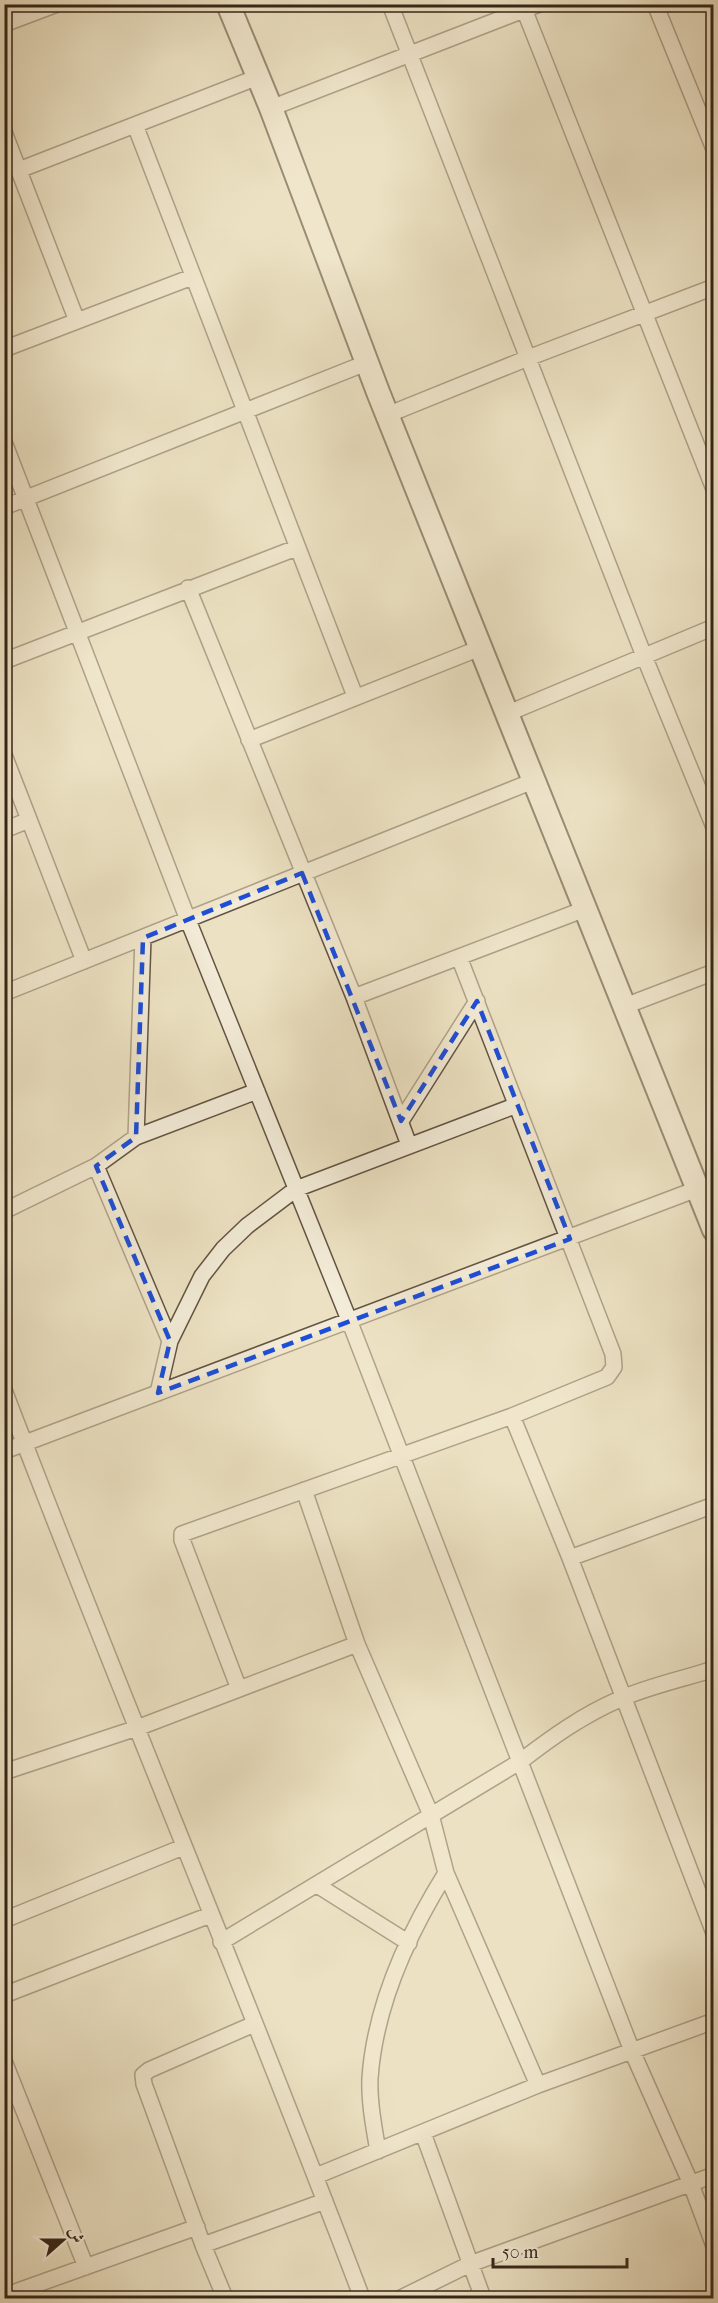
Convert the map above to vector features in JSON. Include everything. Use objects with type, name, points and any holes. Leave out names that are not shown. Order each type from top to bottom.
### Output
[{"type":"street","points":[[4,24],[57,4]]},
{"type":"street","points":[[228,4],[271,108],[366,363],[714,1230]]},
{"type":"street","points":[[390,4],[644,656],[714,827]]},
{"type":"street","points":[[655,4],[714,149]]},
{"type":"street","points":[[271,108],[528,6],[643,314],[714,489]]},
{"type":"street","points":[[19,170],[258,77]]},
{"type":"street","points":[[135,125],[296,548],[355,696]]},
{"type":"street","points":[[4,132],[77,321]]},
{"type":"street","points":[[4,349],[192,277]]},
{"type":"street","points":[[387,415],[528,357],[714,287]]},
{"type":"street","points":[[4,507],[366,363]]},
{"type":"street","points":[[4,442],[188,920],[350,1320],[632,2051],[691,2184],[714,2246]]},
{"type":"street","points":[[4,661],[296,548]]},
{"type":"street","points":[[189,588],[302,873],[354,997],[409,1145]]},
{"type":"street","points":[[506,714],[714,627]]},
{"type":"street","points":[[249,740],[480,648]]},
{"type":"street","points":[[4,755],[84,961]]},
{"type":"street","points":[[4,993],[532,781]]},
{"type":"street","points":[[4,830],[29,820]]},
{"type":"street","points":[[354,997],[585,909]]},
{"type":"street","points":[[136,1137],[143,938]]},
{"type":"street","points":[[239,1689],[182,1540],[182,1534],[512,1416],[607,1377],[614,1367],[613,1354],[570,1239],[459,957]]},
{"type":"street","points":[[625,1006],[714,972]]},
{"type":"street","points":[[401,1121],[477,1001]]},
{"type":"street","points":[[4,1211],[96,1166],[136,1137],[257,1091]]},
{"type":"street","points":[[158,1393],[170,1341],[202,1276],[223,1249],[247,1226],[296,1189],[517,1105]]},
{"type":"street","points":[[96,1166],[170,1341]]},
{"type":"street","points":[[4,1451],[570,1239],[697,1189]]},
{"type":"street","points":[[4,1390],[183,1847],[316,2176],[362,2298]]},
{"type":"street","points":[[512,1416],[570,1558],[714,1933]]},
{"type":"street","points":[[304,1490],[357,1644],[431,1815],[446,1873],[538,2085]]},
{"type":"street","points":[[570,1558],[714,1505]]},
{"type":"street","points":[[5,1769],[137,1728],[357,1644]]},
{"type":"street","points":[[221,1942],[521,1761],[563,1728],[622,1697],[714,1669]]},
{"type":"street","points":[[4,1920],[183,1847]]},
{"type":"street","points":[[378,2151],[372,2114],[370,2080],[374,2046],[386,2001],[409,1942],[446,1873]]},
{"type":"street","points":[[317,1884],[409,1942]]},
{"type":"street","points":[[4,1995],[210,1915]]},
{"type":"street","points":[[316,2176],[538,2085],[714,2020]]},
{"type":"street","points":[[225,2298],[203,2245],[144,2084],[143,2075],[148,2070],[254,2024]]},
{"type":"street","points":[[4,2061],[86,2267]]},
{"type":"street","points":[[423,2133],[483,2298]]},
{"type":"street","points":[[401,2298],[470,2264],[714,2175]]},
{"type":"street","points":[[203,2245],[325,2201]]},
{"type":"street","points":[[4,2296],[197,2227]]},
{"type":"highlighted area","points":[[302,873],[401,1121],[477,1001],[570,1239],[158,1393],[170,1341],[96,1166],[136,1137],[143,938]]}]
